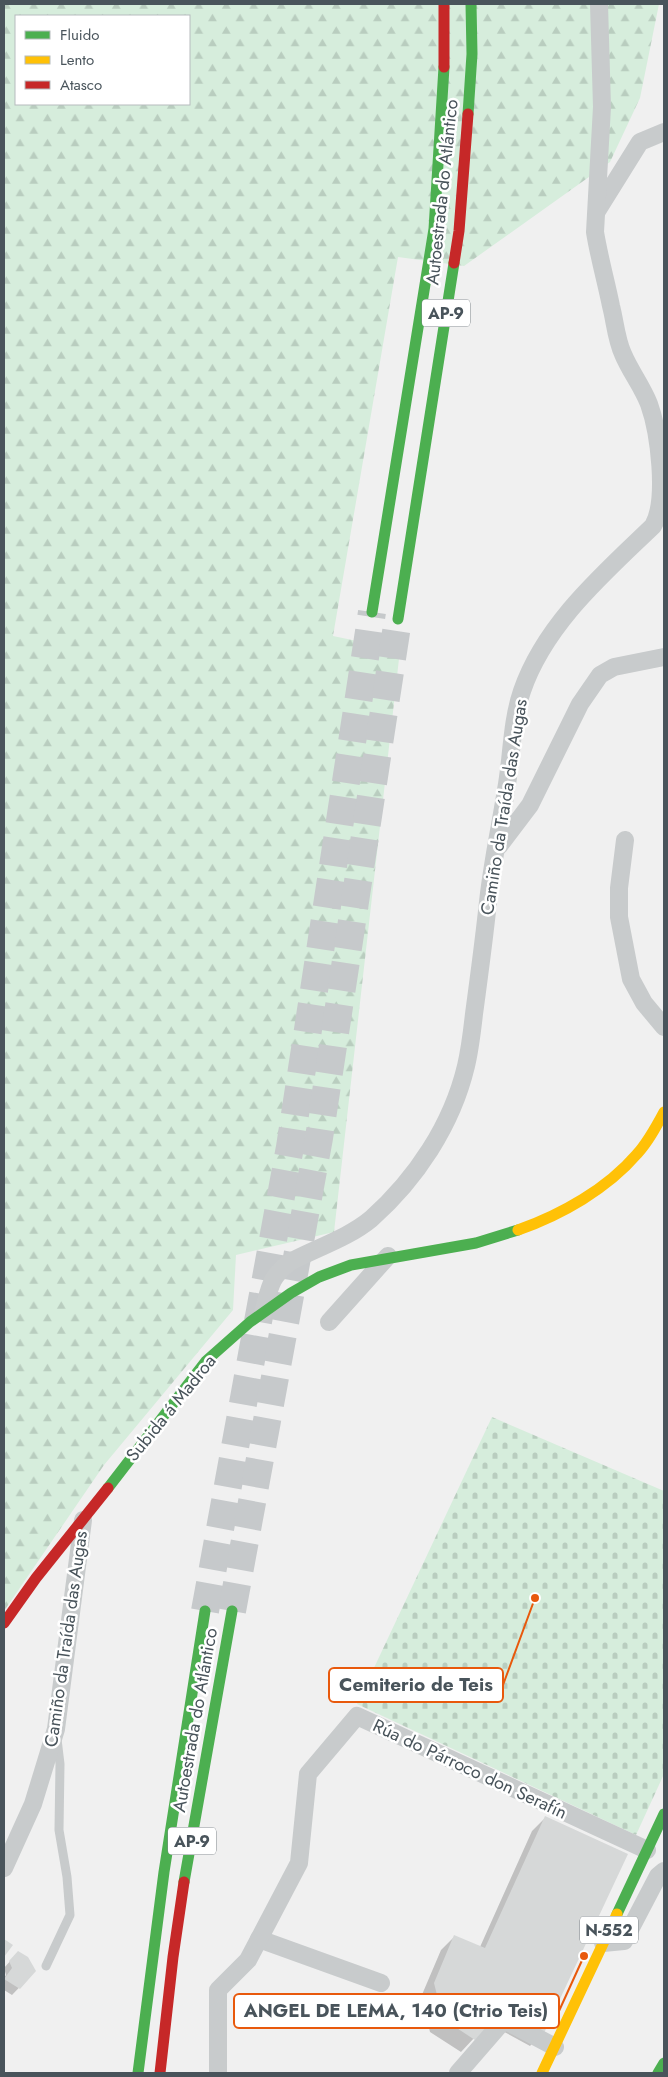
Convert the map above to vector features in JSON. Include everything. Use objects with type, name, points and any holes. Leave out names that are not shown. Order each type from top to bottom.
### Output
[{"type":"main road","name":"Autoestrada do Atlántico","points":[[372,612],[434,229],[445,57],[444,4]]},
{"type":"main road","name":"Autoestrada do Atlántico","points":[[398,619],[459,230],[472,54],[471,4]]},
{"type":"main road","name":"Subida á Madroa","points":[[4,1624],[40,1572],[83,1520],[196,1374],[240,1330],[263,1313],[319,1278],[344,1267],[389,1256],[449,1249],[491,1240],[540,1223],[594,1191],[634,1158],[651,1136],[664,1112]]},
{"type":"main road","name":"Autoestrada do Atlántico","points":[[138,2073],[164,1872],[206,1611]]},
{"type":"main road","name":"Autoestrada do Atlántico","points":[[160,2073],[165,2013],[180,1914],[232,1611]]},
{"type":"main road","name":"N-552","points":[[543,2073],[664,1814]]},
{"type":"main road","points":[[658,2073],[664,2062]]},
{"type":"street","name":"Camiño da Traída das Augas","points":[[263,1313],[272,1280],[281,1269],[290,1262],[355,1230],[370,1220],[413,1177],[432,1148],[454,1102],[466,1065],[495,852],[507,788],[513,733],[522,692],[548,637],[568,611],[654,526],[659,518],[663,485],[656,429],[649,404],[635,374],[622,353],[598,251],[595,213],[602,107],[599,4]]},
{"type":"street","points":[[595,213],[640,142],[664,132]]},
{"type":"street","points":[[495,852],[530,805],[580,704],[600,675],[614,667],[664,657]]},
{"type":"street","points":[[625,840],[619,888],[619,917],[631,980],[644,1003],[664,1027]]},
{"type":"street","points":[[328,1322],[389,1256]]},
{"type":"street","name":"Camiño da Traída das Augas","points":[[4,1868],[33,1804],[56,1729],[83,1520]]},
{"type":"street","name":"Rúa do Párroco don Serafín","points":[[218,2073],[218,1990],[248,1960],[299,1863],[308,1774],[357,1716],[647,1850]]},
{"type":"street","points":[[603,1943],[624,1941],[658,1876],[664,1871]]},
{"type":"street","points":[[259,1939],[382,1983]]},
{"type":"street","points":[[458,2073],[504,2020],[555,2047]]},
{"type":"lane","points":[[46,1966],[70,1916],[67,1877],[59,1830],[60,1764],[56,1729]]},
{"type":"green space","points":[[4,4],[659,4],[640,98],[610,162],[464,266],[398,257],[333,636],[400,650],[334,1232],[236,1255],[233,1310],[104,1465],[4,1611]]},
{"type":"green space","points":[[492,1417],[664,1491],[664,1774],[636,1835],[357,1704]]},
{"type":"building","points":[[545,1816],[628,1854],[544,2033],[502,2010],[475,2040],[443,2019],[434,1983],[454,1935],[485,1948]]},
{"type":"building","points":[[4,1939],[13,1945],[4,1957]]},
{"type":"building","points":[[18,1951],[28,1957],[36,1971],[20,1989],[4,1979],[12,1968],[9,1961]]},
{"type":"tunnel","points":[[205,1611],[290,1147],[372,612]]},
{"type":"tunnel","points":[[232,1611],[319,1138],[398,619]]},
{"type":"traffic: fast","points":[[468,114],[472,54],[471,4]]},
{"type":"traffic: fast","points":[[372,612],[434,229],[444,67]]},
{"type":"traffic: fast","points":[[398,619],[454,263]]},
{"type":"traffic: fast","points":[[108,1488],[206,1361],[250,1322],[291,1293],[319,1277],[351,1265],[476,1243],[518,1230]]},
{"type":"traffic: fast","points":[[138,2073],[164,1872],[205,1611]]},
{"type":"traffic: fast","points":[[184,1882],[232,1611]]},
{"type":"traffic: fast","points":[[617,1914],[664,1814]]},
{"type":"traffic: fast","points":[[658,2073],[664,2063]]},
{"type":"traffic: slow","points":[[518,1230],[567,1209],[612,1179],[641,1149],[664,1112]]},
{"type":"traffic: slow","points":[[542,2073],[617,1914]]},
{"type":"traffic: jam","points":[[444,4],[444,67]]},
{"type":"traffic: jam","points":[[454,263],[459,231],[468,114]]},
{"type":"traffic: jam","points":[[4,1623],[36,1578],[108,1488]]},
{"type":"traffic: jam","points":[[160,2073],[173,1957],[184,1882]]},
{"type":"place","name":"Cemiterio de Teis","points":[[535,1598]]},
{"type":"place","name":"ANGEL DE LEMA, 140 (Ctrio Teis)","points":[[584,1956]]}]
